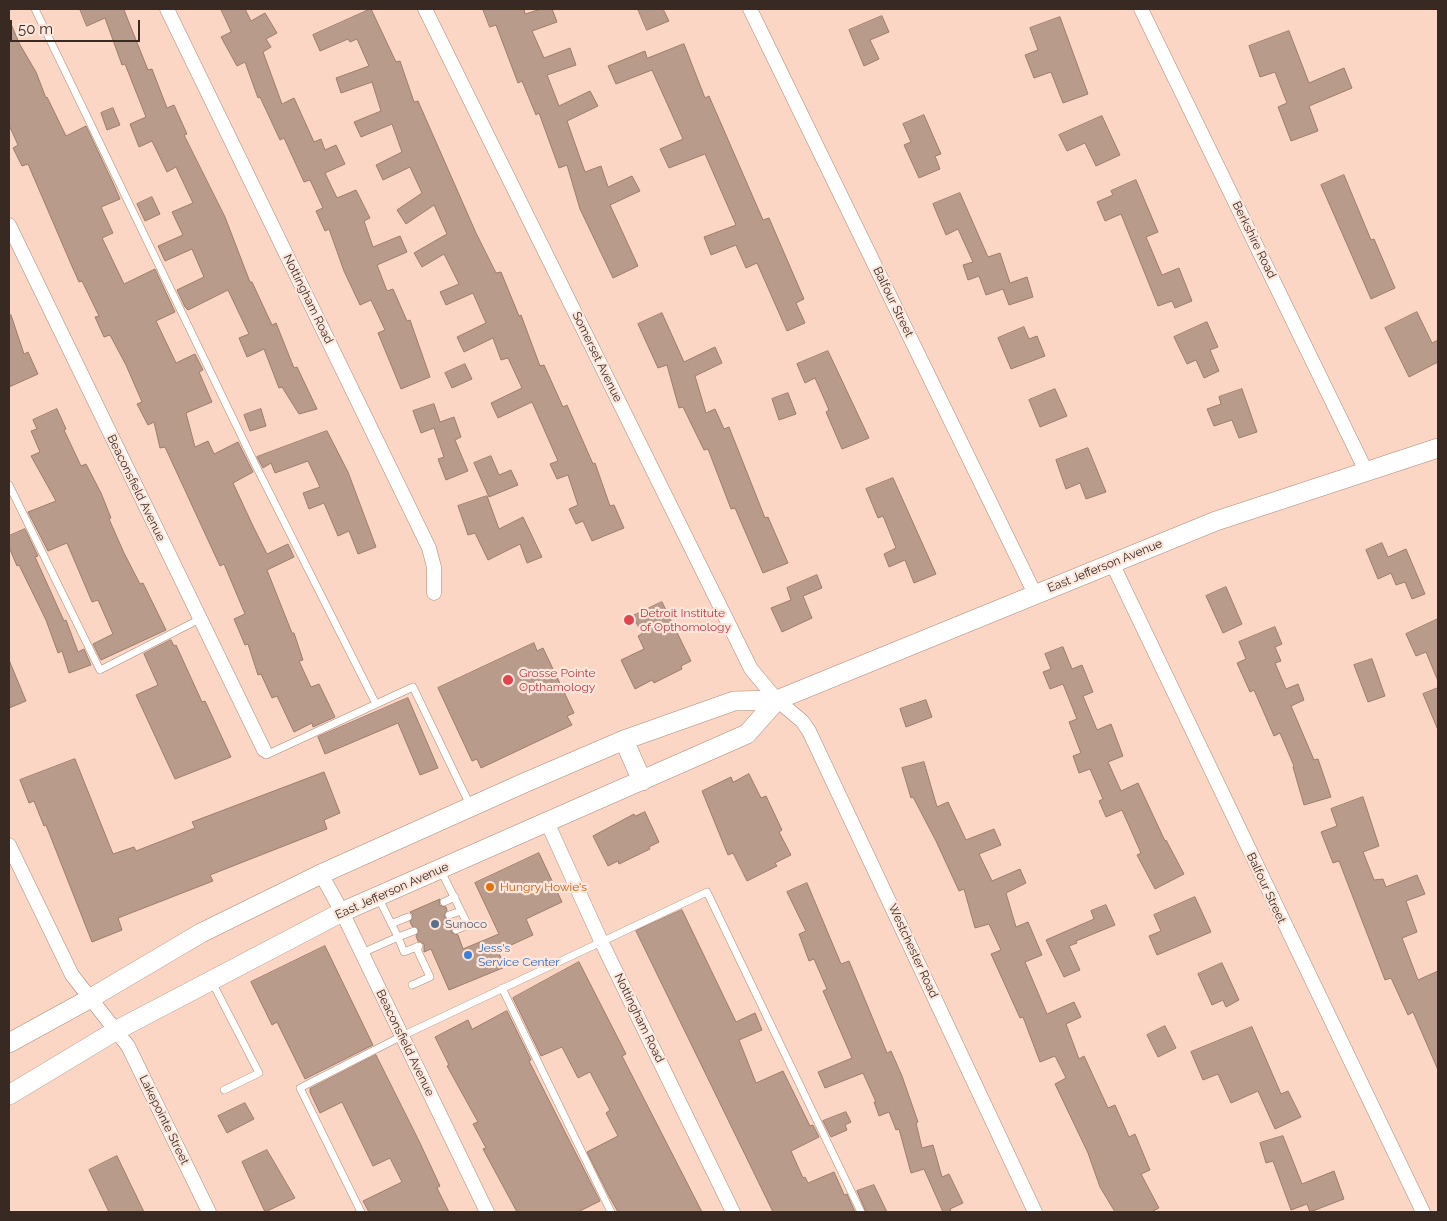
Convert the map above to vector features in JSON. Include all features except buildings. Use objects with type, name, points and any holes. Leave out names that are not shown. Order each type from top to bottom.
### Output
[{"type":"main road","name":"East Jefferson Avenue","points":[[9,1043],[91,998],[201,933],[321,874],[624,740],[734,701],[777,700],[1216,521],[1366,471],[1437,452]]},
{"type":"main road","name":"East Jefferson Avenue","points":[[9,1095],[117,1030],[211,979],[342,912],[747,734],[777,700]]},
{"type":"main road","points":[[624,740],[642,781]]},
{"type":"street","name":"Nottingham Road","points":[[167,9],[429,548],[434,567],[434,593]]},
{"type":"street","name":"Somerset Avenue","points":[[425,9],[751,669],[777,700]]},
{"type":"street","name":"Balfour Street","points":[[750,9],[1035,594]]},
{"type":"street","name":"Berkshire Road","points":[[1141,9],[1366,471]]},
{"type":"street","name":"Beaconsfield Avenue","points":[[9,226],[264,750]]},
{"type":"street","name":"Balfour Street","points":[[1112,563],[1423,1212]]},
{"type":"street","name":"Westchester Road","points":[[777,700],[802,721],[810,731],[1035,1212]]},
{"type":"street","name":"Nottingham Road","points":[[547,822],[601,941],[734,1212]]},
{"type":"street","points":[[9,845],[72,975],[91,998]]},
{"type":"street","name":"Beaconsfield Avenue","points":[[321,874],[342,912],[487,1212]]},
{"type":"street","name":"Lakepointe Street","points":[[91,998],[128,1046],[209,1212]]},
{"type":"lane","points":[[35,9],[250,453],[376,704]]},
{"type":"lane","points":[[9,485],[11,495],[100,670],[200,619]]},
{"type":"lane","points":[[264,750],[266,755],[413,687],[472,807]]},
{"type":"lane","points":[[440,869],[468,925],[456,930]]},
{"type":"lane","points":[[361,1212],[300,1088],[402,1036],[707,892],[861,1212]]},
{"type":"lane","points":[[378,897],[404,952],[418,946],[430,977],[412,985]]},
{"type":"lane","points":[[444,902],[455,897]]},
{"type":"lane","points":[[450,915],[461,911]]},
{"type":"lane","points":[[391,924],[408,917]]},
{"type":"lane","points":[[362,953],[414,931]]},
{"type":"lane","points":[[211,979],[259,1073],[224,1090]]},
{"type":"lane","points":[[502,988],[611,1212]]},
{"type":"place","name":"Detroit Institute of Opthomology","points":[[629,620]]},
{"type":"place","name":"Grosse Pointe Opthamology","points":[[508,680]]},
{"type":"place","name":"Hungry Howie's","points":[[490,887]]},
{"type":"place","name":"Sunoco","points":[[435,924]]},
{"type":"place","name":"Jess's Service Center","points":[[468,955]]}]
